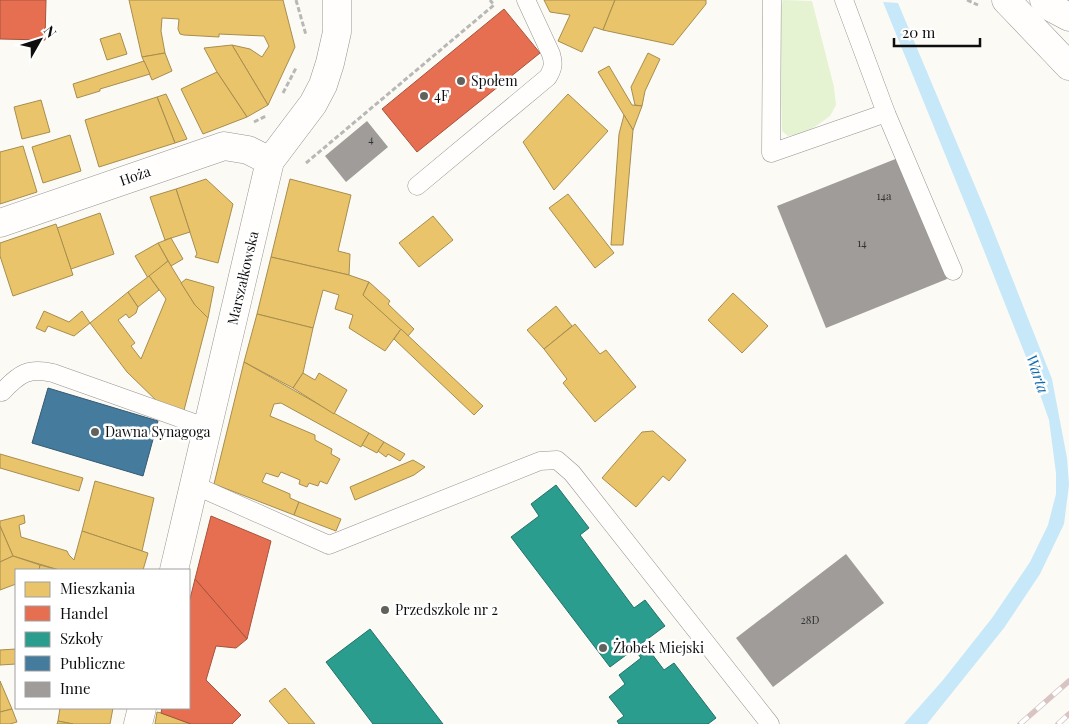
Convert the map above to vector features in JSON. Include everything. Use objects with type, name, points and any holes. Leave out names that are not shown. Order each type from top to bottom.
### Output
[{"type":"street","name":"Marszałkowska","points":[[174,569],[270,161],[313,104],[325,80],[337,32],[337,0]]},
{"type":"street","points":[[1006,0],[1069,66]]},
{"type":"street","points":[[1044,0],[1052,8],[1069,17]]},
{"type":"street","name":"Hoża","points":[[0,223],[224,146],[248,150],[270,161]]},
{"type":"street","points":[[138,724],[142,709]]},
{"type":"lane","points":[[417,186],[548,77],[554,62],[526,0]]},
{"type":"lane","points":[[772,0],[771,153],[886,113]]},
{"type":"lane","points":[[844,0],[886,113],[953,271]]},
{"type":"lane","points":[[2,392],[20,376],[28,372],[42,370],[208,428]]},
{"type":"lane","points":[[194,485],[329,545],[540,461],[557,460],[572,473],[770,724]]},
{"type":"path","points":[[296,0],[306,36]]},
{"type":"path","points":[[298,164],[306,163],[494,5],[490,0]]},
{"type":"path","points":[[281,97],[300,62]]},
{"type":"path","points":[[248,125],[272,114]]},
{"type":"green space","points":[[783,0],[812,1],[834,87],[836,105],[830,116],[806,133],[788,136],[782,131],[779,14]]},
{"type":"water","name":"Warta","points":[[883,2],[898,3],[988,217],[1052,379],[1067,458],[1069,485],[1064,524],[1040,574],[1004,628],[927,724],[904,724],[943,680],[992,618],[1030,562],[1048,525],[1056,494],[1056,473],[1049,420],[1032,372]]},
{"type":"building: Mieszkania","points":[[129,0],[283,0],[295,47],[268,105],[232,45],[250,49],[262,57],[269,46],[264,36],[219,34],[219,37],[184,35],[180,34],[178,29],[179,19],[162,18],[161,31],[165,53],[142,57]]},
{"type":"building: Mieszkania","points":[[544,0],[615,0],[603,30],[594,27],[582,52],[558,41],[570,15],[550,12]]},
{"type":"building: Mieszkania","points":[[615,0],[706,0],[706,4],[673,45],[603,30]]},
{"type":"building: Mieszkania","points":[[120,33],[127,54],[107,60],[100,39]]},
{"type":"building: Mieszkania","points":[[232,45],[268,105],[247,117],[217,72],[204,48]]},
{"type":"building: Mieszkania","points":[[165,53],[172,71],[152,80],[142,57]]},
{"type":"building: Mieszkania","points":[[648,53],[660,59],[645,91],[642,106],[635,105],[631,87]]},
{"type":"building: Mieszkania","points":[[144,61],[150,74],[77,98],[73,84]]},
{"type":"building: Mieszkania","points":[[609,66],[632,105],[642,106],[633,130],[598,72]]},
{"type":"building: Mieszkania","points":[[217,72],[247,117],[203,134],[181,89]]},
{"type":"building: Mieszkania","points":[[166,94],[187,139],[175,143],[157,97]]},
{"type":"building: Mieszkania","points":[[568,94],[608,131],[554,190],[523,142]]},
{"type":"building: Mieszkania","points":[[157,97],[175,143],[99,167],[85,120]]},
{"type":"building: Mieszkania","points":[[41,100],[50,132],[22,139],[14,107]]},
{"type":"building: Mieszkania","points":[[624,115],[633,130],[623,245],[611,245],[619,134]]},
{"type":"building: Mieszkania","points":[[70,135],[81,171],[43,183],[32,147]]},
{"type":"building: Mieszkania","points":[[23,146],[37,192],[0,204],[0,152]]},
{"type":"building: Mieszkania","points":[[206,179],[233,204],[218,263],[195,257],[197,254],[176,189]]},
{"type":"building: Mieszkania","points":[[290,179],[351,195],[338,251],[350,254],[349,275],[271,257]]},
{"type":"building: Mieszkania","points":[[176,189],[190,232],[165,240],[150,197]]},
{"type":"building: Mieszkania","points":[[568,194],[614,253],[595,268],[549,208]]},
{"type":"building: Mieszkania","points":[[100,213],[114,254],[71,269],[57,228]]},
{"type":"building: Mieszkania","points":[[433,216],[453,240],[419,267],[399,243]]},
{"type":"building: Mieszkania","points":[[56,224],[73,275],[13,296],[0,256],[0,243]]},
{"type":"building: Mieszkania","points":[[171,238],[183,259],[171,266],[158,243]]},
{"type":"building: Mieszkania","points":[[158,243],[168,261],[148,278],[135,256]]},
{"type":"building: Mieszkania","points":[[271,257],[349,275],[369,282],[363,295],[401,329],[385,351],[349,328],[353,315],[335,309],[339,295],[323,290],[313,328],[257,314]]},
{"type":"building: Mieszkania","points":[[168,261],[195,305],[208,318],[183,414],[164,408],[127,372],[90,323],[128,292],[138,307],[136,313],[129,318],[126,314],[118,320],[135,343],[131,346],[141,359],[166,299],[149,276]]},
{"type":"building: Mieszkania","points":[[149,276],[159,290],[138,307],[128,292]]},
{"type":"building: Mieszkania","points":[[186,279],[214,287],[208,318],[195,305],[181,283]]},
{"type":"building: Mieszkania","points":[[369,282],[390,301],[388,304],[414,329],[408,336],[363,295]]},
{"type":"building: Mieszkania","points":[[733,293],[768,326],[742,353],[708,320]]},
{"type":"building: Mieszkania","points":[[556,306],[572,326],[544,349],[527,330]]},
{"type":"building: Mieszkania","points":[[44,311],[69,322],[82,311],[90,323],[74,336],[48,326],[45,332],[36,328]]},
{"type":"building: Mieszkania","points":[[257,314],[313,328],[303,373],[293,388],[244,362]]},
{"type":"building: Mieszkania","points":[[575,324],[600,354],[606,350],[636,387],[595,422],[563,383],[567,379],[544,349]]},
{"type":"building: Mieszkania","points":[[401,329],[483,406],[474,415],[394,339]]},
{"type":"building: Mieszkania","points":[[244,362],[369,433],[361,447],[281,403],[274,404],[270,416],[315,435],[315,440],[332,449],[331,454],[340,459],[327,484],[320,481],[318,486],[309,483],[307,487],[299,484],[300,480],[281,472],[278,477],[266,473],[262,482],[290,494],[290,498],[299,502],[294,515],[214,484]]},
{"type":"building: Mieszkania","points":[[303,373],[315,380],[319,373],[347,390],[334,414],[293,388]]},
{"type":"building: Mieszkania","points":[[653,431],[686,460],[669,481],[663,476],[636,507],[602,478],[642,432]]},
{"type":"building: Mieszkania","points":[[369,433],[384,442],[377,453],[362,445]]},
{"type":"building: Mieszkania","points":[[384,442],[405,454],[400,461],[388,454],[386,457],[378,451]]},
{"type":"building: Mieszkania","points":[[0,454],[83,478],[79,491],[0,468]]},
{"type":"building: Mieszkania","points":[[413,460],[425,467],[414,475],[355,500],[350,487]]},
{"type":"building: Mieszkania","points":[[95,481],[154,498],[142,551],[82,531]]},
{"type":"building: Mieszkania","points":[[299,502],[341,519],[336,531],[294,515]]},
{"type":"building: Mieszkania","points":[[24,515],[25,523],[19,525],[21,537],[67,551],[74,560],[82,531],[148,553],[143,569],[56,569],[13,556],[0,526],[0,521]]},
{"type":"building: Mieszkania","points":[[0,526],[13,556],[0,562]]},
{"type":"building: Mieszkania","points":[[13,556],[40,565],[39,569],[15,569],[15,584],[0,590],[0,562]]},
{"type":"building: Mieszkania","points":[[40,565],[55,569],[39,569]]},
{"type":"building: Mieszkania","points":[[15,649],[15,664],[0,665],[0,650]]},
{"type":"building: Mieszkania","points":[[0,681],[12,709],[0,712]]},
{"type":"building: Mieszkania","points":[[285,688],[315,724],[289,724],[269,701]]},
{"type":"building: Mieszkania","points":[[12,709],[17,722],[0,724],[0,712]]},
{"type":"building: Mieszkania","points":[[60,709],[113,709],[110,724],[73,724],[58,721]]},
{"type":"building: Mieszkania","points":[[157,712],[161,713],[191,724],[155,724]]},
{"type":"building: Mieszkania","points":[[58,721],[73,724],[57,724]]},
{"type":"building: Handel","points":[[0,0],[46,0],[45,40],[0,39]]},
{"type":"building: Handel","name":"Społem","points":[[504,9],[540,53],[417,152],[382,109]]},
{"type":"building: Handel","points":[[211,516],[271,541],[247,639],[195,579]]},
{"type":"building: Handel","points":[[195,579],[247,639],[236,648],[216,646],[206,680],[241,715],[232,724],[191,724],[161,713],[162,709],[190,709],[190,599]]},
{"type":"building: Szkoły","points":[[556,485],[589,528],[580,535],[634,608],[645,600],[665,626],[610,667],[511,537],[539,516],[531,504]]},
{"type":"building: Szkoły","points":[[370,629],[443,724],[373,724],[326,662]]},
{"type":"building: Szkoły","points":[[643,642],[664,670],[674,663],[716,718],[708,724],[619,724],[617,721],[624,716],[609,697],[625,684],[619,675],[641,658],[634,649]]},
{"type":"building: Publiczne","name":"Dawna Synagoga","points":[[48,388],[158,421],[143,476],[32,443]]},
{"type":"building: Inne","points":[[367,121],[388,147],[346,182],[325,156]]},
{"type":"building: Inne","points":[[898,158],[947,279],[826,328],[777,206]]},
{"type":"building: Inne","points":[[846,554],[884,603],[773,687],[736,638]]},
{"type":"railway","points":[[1020,724],[1069,681]]},
{"type":"railway","points":[[1058,724],[1069,714]]},
{"type":"place","name":"Społem","points":[[461,81]]},
{"type":"place","name":"4F","points":[[424,96]]},
{"type":"place","name":"Dawna Synagoga","points":[[95,432]]},
{"type":"place","name":"Przedszkole nr 2","points":[[385,610]]},
{"type":"place","name":"Żłobek Miejski","points":[[603,648]]}]
